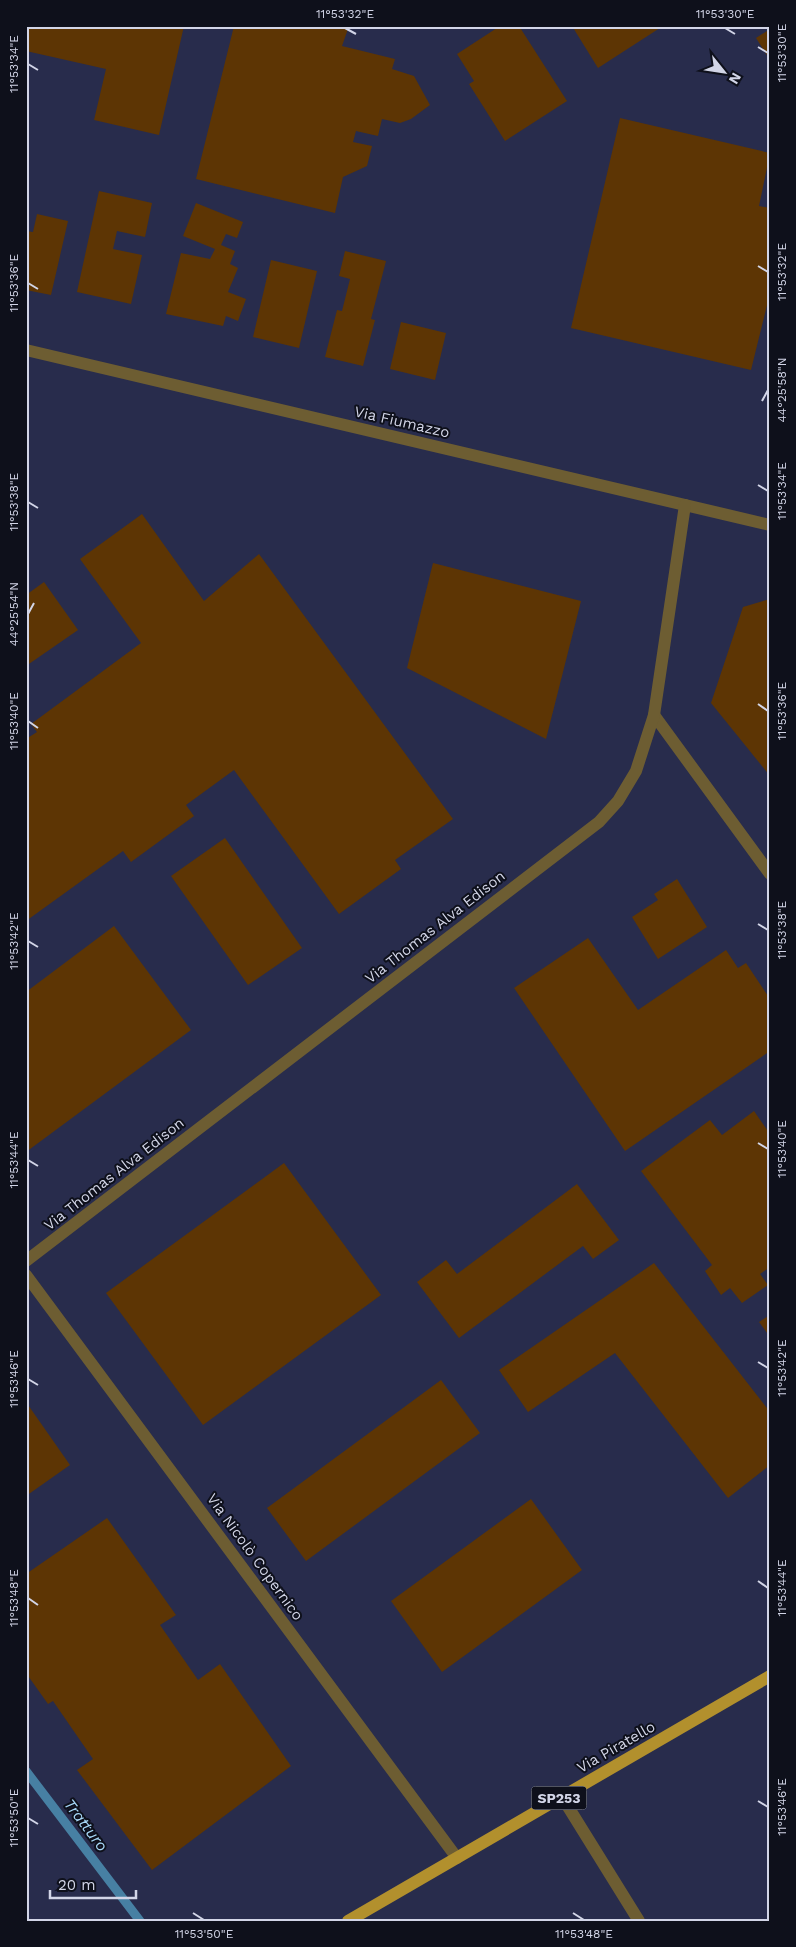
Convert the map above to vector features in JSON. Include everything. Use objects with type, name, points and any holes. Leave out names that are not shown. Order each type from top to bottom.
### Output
[{"type":"main road","name":"Via Piratello","points":[[348,1921],[770,1676]]},
{"type":"street","name":"Via Fiumazzo","points":[[26,350],[770,525]]},
{"type":"street","name":"Via Thomas Alva Edison","points":[[26,1261],[599,822],[618,801],[636,771],[654,715],[685,505]]},
{"type":"street","points":[[654,715],[770,874]]},
{"type":"street","name":"Via Nicolò Copernico","points":[[26,1275],[457,1858]]},
{"type":"street","points":[[562,1797],[639,1921]]},
{"type":"shaded area","points":[[26,26],[770,26],[770,1921],[26,1921]]},
{"type":"building","points":[[26,26],[184,26],[159,135],[94,120],[106,69],[26,51]]},
{"type":"building","points":[[234,26],[349,26],[342,46],[395,59],[392,69],[414,76],[430,105],[411,119],[400,123],[382,119],[378,136],[356,131],[353,142],[372,146],[367,166],[343,177],[335,213],[196,179]]},
{"type":"building","points":[[500,26],[519,26],[567,101],[505,141],[469,84],[474,81],[457,54]]},
{"type":"building","points":[[572,26],[663,26],[598,68]]},
{"type":"building","points":[[770,29],[770,60],[756,38]]},
{"type":"building","points":[[620,118],[770,153],[759,206],[770,208],[770,293],[751,370],[571,328]]},
{"type":"building","points":[[99,191],[152,203],[145,237],[117,231],[113,249],[142,255],[131,304],[77,292]]},
{"type":"building","points":[[196,203],[243,222],[237,238],[226,234],[221,245],[235,251],[230,264],[238,268],[228,292],[246,299],[238,321],[226,316],[223,326],[166,314],[181,253],[210,259],[215,249],[183,236]]},
{"type":"building","points":[[37,214],[68,221],[51,295],[26,290],[26,231],[33,232]]},
{"type":"building","points":[[345,251],[386,261],[371,319],[375,320],[363,366],[325,357],[337,310],[342,311],[350,279],[339,276]]},
{"type":"building","points":[[271,260],[317,271],[299,348],[253,337]]},
{"type":"building","points":[[401,322],[446,333],[435,380],[390,369]]},
{"type":"building","points":[[142,514],[204,601],[259,554],[453,819],[395,860],[401,869],[339,914],[234,770],[186,805],[194,816],[131,862],[123,851],[26,921],[26,739],[37,732],[31,724],[141,643],[80,559]]},
{"type":"building","points":[[433,563],[581,601],[546,739],[407,668]]},
{"type":"building","points":[[44,582],[78,630],[26,666],[26,595]]},
{"type":"building","points":[[770,599],[770,776],[711,703],[743,607]]},
{"type":"building","points":[[225,838],[302,948],[248,985],[171,876]]},
{"type":"building","points":[[677,879],[707,927],[658,959],[632,917],[658,900],[654,894]]},
{"type":"building","points":[[114,926],[191,1030],[26,1152],[26,992]]},
{"type":"building","points":[[588,938],[638,1010],[726,950],[738,968],[746,963],[770,999],[770,1051],[625,1151],[514,988]]},
{"type":"building","points":[[754,1111],[770,1134],[770,1267],[760,1274],[768,1285],[742,1303],[730,1288],[721,1295],[705,1271],[712,1265],[641,1171],[710,1120],[722,1135]]},
{"type":"building","points":[[284,1163],[381,1295],[203,1425],[106,1293]]},
{"type":"building","points":[[577,1184],[619,1240],[593,1259],[583,1246],[459,1338],[417,1282],[446,1260],[457,1274]]},
{"type":"building","points":[[654,1263],[770,1412],[770,1465],[728,1498],[615,1353],[528,1412],[499,1370]]},
{"type":"building","points":[[770,1315],[770,1337],[759,1322]]},
{"type":"building","points":[[441,1380],[480,1433],[306,1561],[267,1508]]},
{"type":"building","points":[[26,1402],[70,1465],[26,1496]]},
{"type":"building","points":[[531,1499],[582,1570],[442,1672],[391,1601]]},
{"type":"building","points":[[107,1518],[176,1615],[160,1625],[198,1680],[220,1664],[291,1766],[152,1870],[77,1770],[93,1759],[53,1701],[48,1704],[26,1673],[26,1574]]},
{"type":"waterway","name":"Tratturo","points":[[26,1771],[140,1921]]}]
